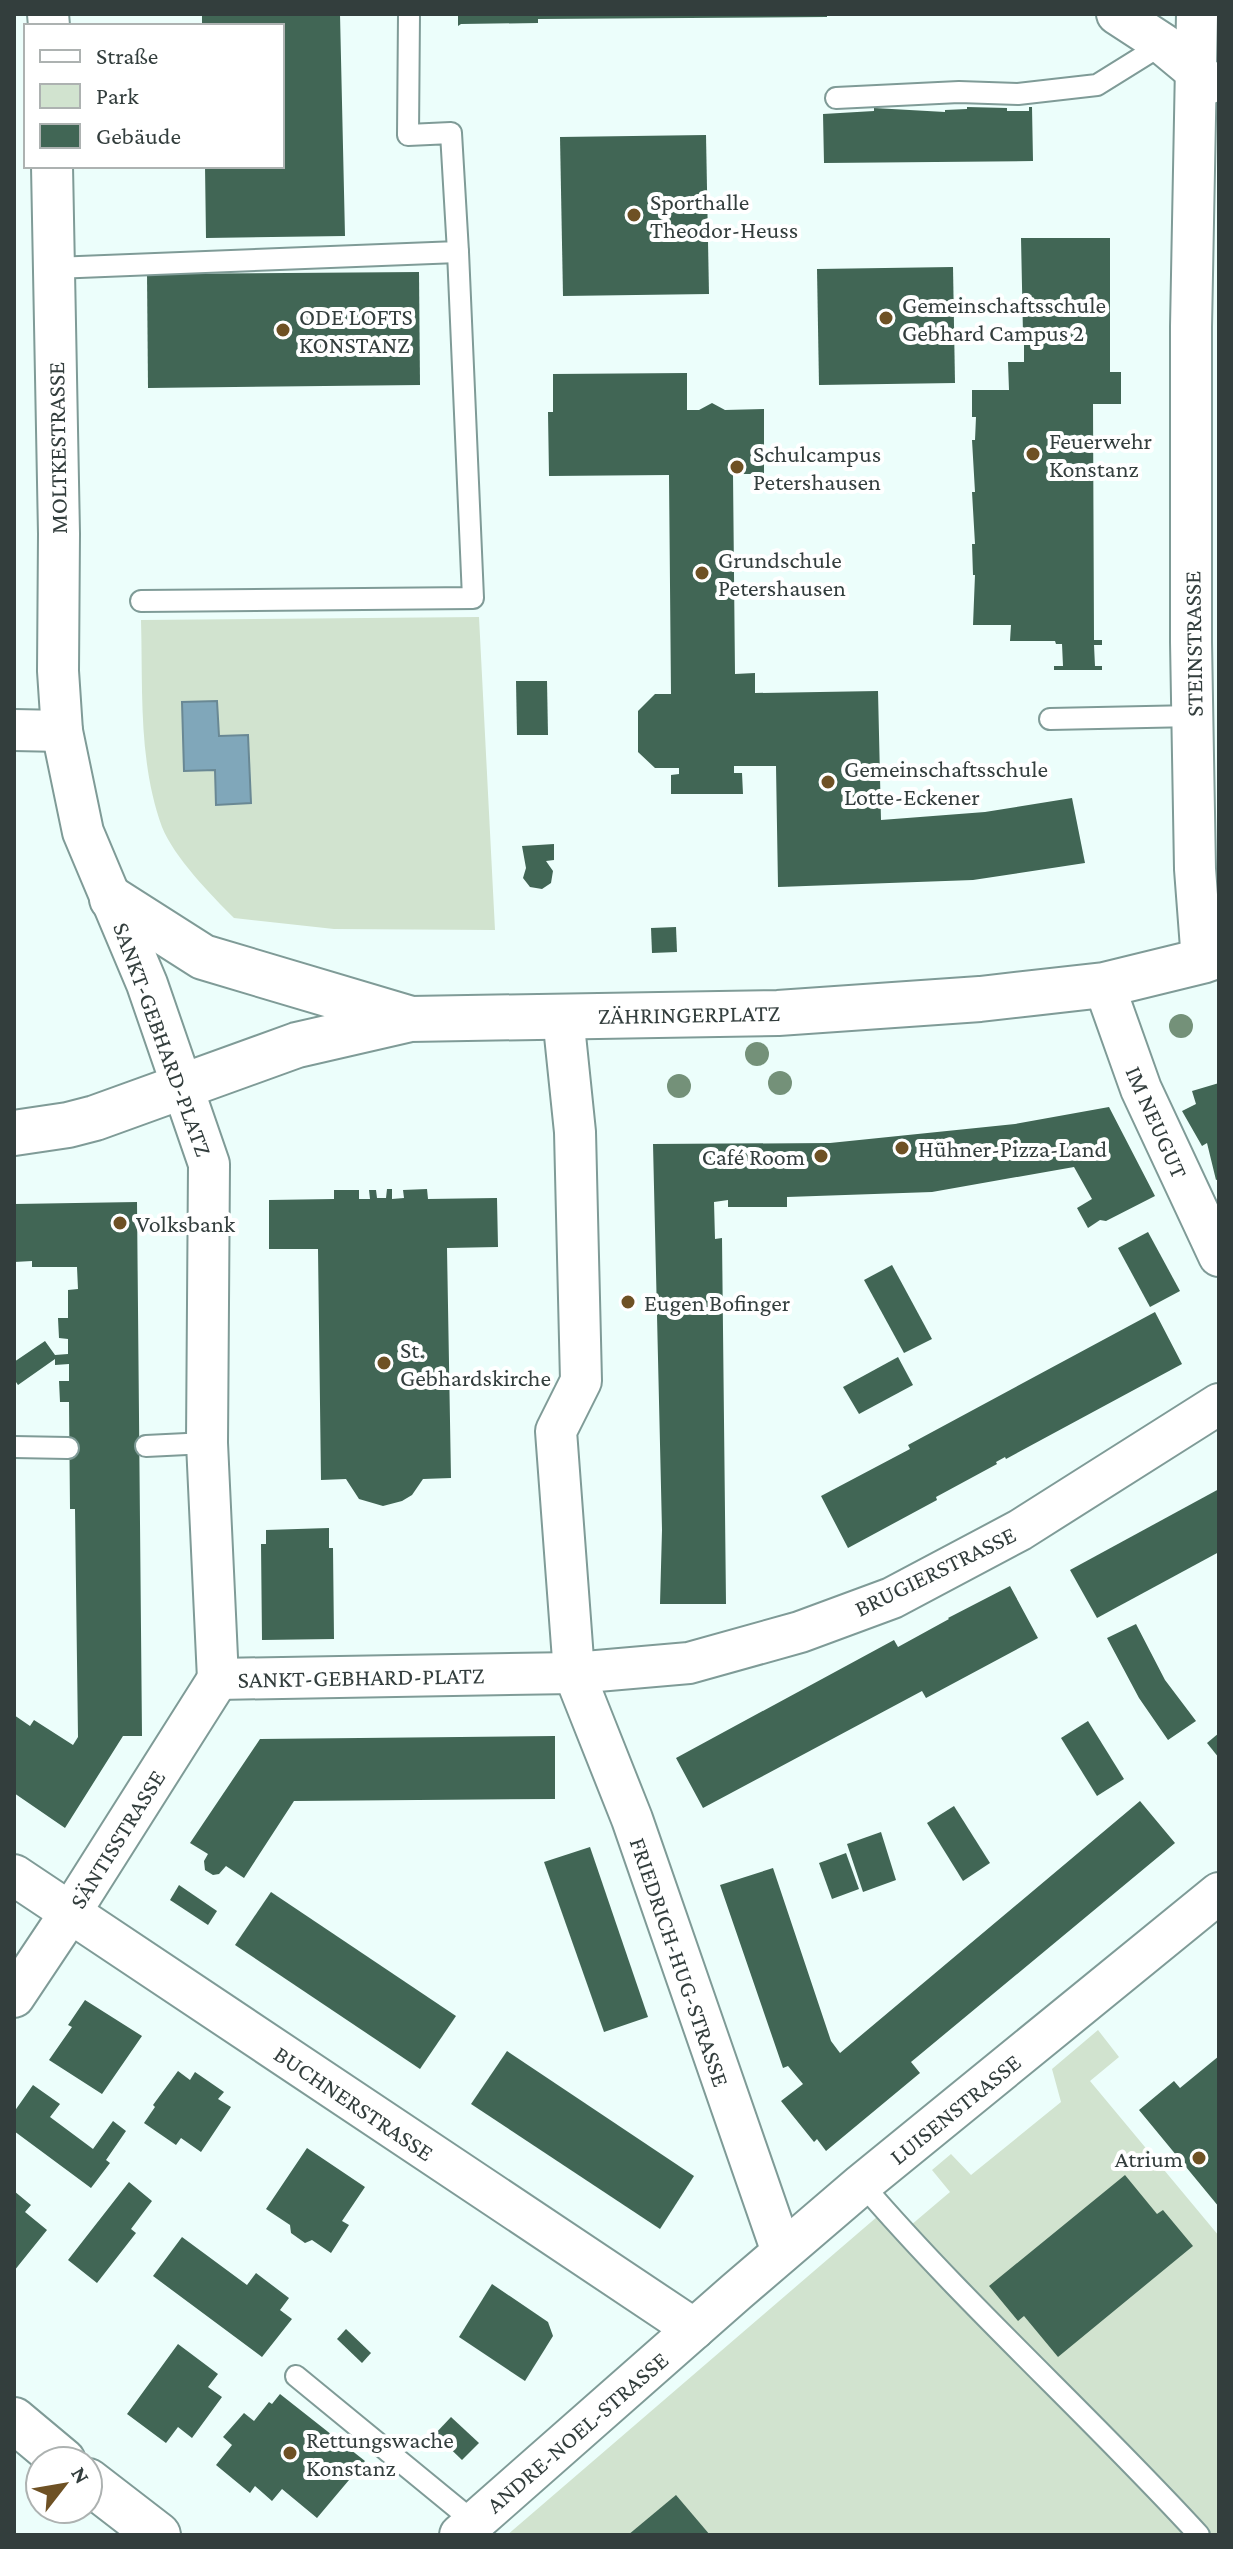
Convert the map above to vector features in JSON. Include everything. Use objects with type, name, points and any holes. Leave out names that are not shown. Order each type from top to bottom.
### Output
[{"type":"main road","points":[[112,899],[203,957],[410,1019]]},
{"type":"main road","name":"ZÄHRINGERPLATZ","points":[[14,1133],[82,1122],[297,1045],[410,1019],[778,1013],[980,999],[1104,985],[1213,960]]},
{"type":"main road","points":[[14,2420],[44,2445]]},
{"type":"main road","points":[[104,2493],[158,2535]]},
{"type":"street","points":[[1117,14],[1163,44],[1208,82]]},
{"type":"street","name":"STEINSTRASSE","points":[[1197,14],[1208,82],[1191,327],[1198,642],[1194,716],[1195,869],[1213,960]]},
{"type":"street","name":"MOLTKESTRASSE","points":[[52,168],[58,671],[62,731]]},
{"type":"street","name":"STEINSTRASSE","points":[[1191,327],[1213,244],[1219,237]]},
{"type":"street","points":[[14,730],[62,731]]},
{"type":"street","name":"SANKT-GEBHARD-PLATZ","points":[[62,731],[83,832],[147,984],[209,1164],[207,1443],[218,1679],[574,1673]]},
{"type":"street","name":"IM NEUGUT","points":[[1104,985],[1141,1089],[1219,1256]]},
{"type":"street","points":[[563,1016],[575,1132],[581,1381],[556,1431],[574,1673]]},
{"type":"street","name":"BRUGIERSTRASSE","points":[[574,1673],[689,1663],[800,1632],[892,1598],[1020,1530],[1219,1404]]},
{"type":"street","name":"FRIEDRICH-HUG-STRASSE","points":[[574,1673],[632,1819],[782,2252]]},
{"type":"street","name":"SÄNTISSTRASSE","points":[[14,1997],[218,1679]]},
{"type":"street","name":"BUCHNERSTRASSE","points":[[14,1875],[694,2329]]},
{"type":"street","name":"LUISENSTRASSE","points":[[694,2329],[862,2184],[1219,1893]]},
{"type":"street","name":"ANDRE-NOEL-STRASSE","points":[[467,2529],[694,2329]]},
{"type":"lane","points":[[141,601],[473,598],[451,133],[408,135],[409,14]]},
{"type":"lane","points":[[836,98],[959,92],[1018,94],[1097,85],[1163,44]]},
{"type":"lane","points":[[54,268],[184,268],[458,252]]},
{"type":"lane","points":[[1050,719],[1194,716]]},
{"type":"lane","points":[[146,1446],[207,1443]]},
{"type":"lane","points":[[14,1447],[68,1448]]},
{"type":"lane","points":[[862,2184],[910,2238],[1127,2456],[1199,2535]]},
{"type":"lane","points":[[296,2376],[467,2529]]},
{"type":"green space","points":[[479,617],[495,930],[334,929],[234,918],[184,863],[162,827],[154,802],[145,751],[141,620]]},
{"type":"green space","points":[[1098,2030],[1119,2057],[1090,2081],[1219,2236],[1219,2535],[507,2535],[885,2210],[904,2231],[950,2192],[932,2170],[951,2154],[971,2175],[1061,2102],[1052,2069]]},
{"type":"water","points":[[217,701],[219,736],[248,735],[251,803],[216,805],[215,770],[184,771],[182,702]]},
{"type":"building","points":[[202,14],[340,14],[345,236],[206,238],[205,168],[284,168],[284,24],[202,24]]},
{"type":"building","points":[[458,14],[827,14],[827,17],[538,19],[538,23],[458,26]]},
{"type":"building","points":[[967,107],[1029,111],[1032,107],[1033,161],[824,163],[823,114],[874,111],[874,108],[945,112]]},
{"type":"building","name":"Sporthalle Theodor-Heuss","points":[[706,135],[709,294],[563,296],[560,137]]},
{"type":"building","name":"Feuerwehr Konstanz","points":[[1021,238],[1110,238],[1110,372],[1121,372],[1121,404],[1093,404],[1094,640],[1102,640],[1102,645],[1094,645],[1095,666],[1102,666],[1102,670],[1054,670],[1054,666],[1063,666],[1062,644],[1055,641],[1010,641],[1011,625],[973,625],[975,575],[972,544],[975,544],[972,492],[975,492],[972,440],[975,440],[976,417],[972,417],[972,390],[1009,390],[1008,362],[1024,362],[1024,338],[1020,338],[1023,334]]},
{"type":"building","name":"Gemeinschaftsschule Gebhard Campus 2","points":[[953,267],[955,383],[819,385],[817,269]]},
{"type":"building","name":"ODE LOFTS KONSTANZ","points":[[419,272],[420,385],[148,388],[147,274]]},
{"type":"building","points":[[687,373],[687,410],[699,410],[712,403],[725,410],[764,409],[764,474],[733,474],[735,674],[755,673],[755,693],[878,691],[881,820],[985,812],[1072,798],[1085,863],[973,880],[778,887],[776,766],[734,766],[734,773],[742,773],[743,794],[671,794],[671,775],[679,774],[679,768],[655,768],[638,752],[638,711],[655,694],[671,694],[669,475],[549,476],[548,412],[553,412],[553,374]]},
{"type":"building","points":[[516,681],[547,681],[548,735],[517,735]]},
{"type":"building","points":[[554,844],[554,860],[546,861],[553,871],[551,883],[542,889],[530,887],[523,878],[526,868],[522,846]]},
{"type":"building","points":[[676,927],[677,952],[652,953],[651,928]]},
{"type":"building","points":[[1219,1083],[1219,1179],[1216,1180],[1207,1143],[1202,1146],[1182,1111],[1196,1104],[1192,1091]]},
{"type":"building","points":[[1109,1107],[1155,1196],[1088,1228],[1077,1208],[1092,1199],[1074,1167],[932,1192],[787,1197],[787,1207],[728,1207],[728,1200],[714,1202],[715,1239],[722,1238],[726,1604],[660,1604],[662,1530],[653,1144],[830,1143],[1015,1124]]},
{"type":"building","name":"St. Gebhardskirche","points":[[387,1189],[392,1189],[392,1199],[404,1198],[403,1190],[427,1189],[428,1199],[497,1198],[498,1247],[447,1248],[451,1478],[423,1479],[412,1495],[383,1506],[359,1499],[346,1479],[321,1480],[318,1249],[269,1249],[269,1200],[334,1199],[334,1190],[359,1190],[359,1199],[370,1199],[369,1190],[376,1190],[377,1198],[386,1198]]},
{"type":"building","points":[[137,1202],[142,1736],[123,1736],[65,1828],[14,1793],[14,1715],[30,1726],[34,1720],[73,1745],[78,1737],[75,1509],[70,1509],[69,1402],[60,1402],[59,1381],[69,1381],[69,1364],[55,1365],[55,1359],[18,1385],[14,1379],[14,1362],[45,1341],[55,1355],[68,1354],[68,1339],[59,1338],[58,1318],[68,1318],[68,1290],[78,1289],[77,1267],[32,1267],[32,1261],[14,1262],[14,1204]]},
{"type":"building","points":[[1148,1232],[1180,1291],[1150,1307],[1118,1248]]},
{"type":"building","points":[[892,1265],[932,1339],[904,1353],[864,1280]]},
{"type":"building","points":[[1155,1312],[1182,1364],[1005,1457],[936,1497],[937,1500],[848,1548],[821,1496],[910,1449],[908,1445]]},
{"type":"building","points":[[898,1357],[913,1385],[859,1414],[843,1387]]},
{"type":"building","points":[[1219,1489],[1219,1552],[1097,1618],[1070,1570]]},
{"type":"building","points":[[329,1528],[329,1548],[333,1548],[334,1639],[262,1640],[261,1544],[266,1544],[266,1530]]},
{"type":"building","points":[[1010,1586],[1038,1638],[926,1698],[922,1691],[703,1808],[676,1758],[894,1640],[898,1647]]},
{"type":"building","points":[[1136,1624],[1165,1680],[1196,1721],[1168,1740],[1139,1698],[1107,1638]]},
{"type":"building","points":[[1088,1721],[1124,1779],[1097,1796],[1061,1738]]},
{"type":"building","points":[[1219,1733],[1219,1758],[1207,1743]]},
{"type":"building","points":[[555,1736],[555,1799],[294,1801],[244,1878],[226,1866],[219,1874],[213,1875],[205,1870],[204,1861],[208,1854],[190,1843],[260,1739]]},
{"type":"building","points":[[1140,1801],[1175,1843],[911,2062],[920,2073],[826,2151],[817,2139],[814,2142],[781,2101],[803,2084],[788,2066],[783,2068],[720,1885],[773,1868],[831,2041],[840,2053]]},
{"type":"building","points":[[954,1806],[990,1863],[963,1881],[927,1823]]},
{"type":"building","points":[[881,1832],[896,1880],[863,1892],[847,1844]]},
{"type":"building","points":[[590,1847],[648,2017],[604,2032],[544,1862]]},
{"type":"building","points":[[846,1853],[859,1889],[832,1899],[819,1863]]},
{"type":"building","points":[[179,1885],[217,1911],[208,1925],[170,1900]]},
{"type":"building","points":[[271,1892],[456,2016],[420,2069],[235,1945]]},
{"type":"building","points":[[85,2000],[142,2036],[102,2094],[49,2060],[72,2027],[68,2025]]},
{"type":"building","points":[[507,2051],[694,2176],[660,2229],[471,2104]]},
{"type":"building","name":"Atrium","points":[[1219,2056],[1219,2207],[1139,2110],[1174,2081],[1180,2088]]},
{"type":"building","points":[[178,2071],[190,2080],[195,2072],[224,2092],[218,2099],[231,2107],[201,2152],[181,2138],[176,2145],[144,2123]]},
{"type":"building","points":[[33,2085],[60,2104],[50,2117],[93,2149],[113,2121],[126,2131],[106,2160],[110,2163],[91,2188],[14,2131],[14,2112]]},
{"type":"building","points":[[307,2148],[365,2187],[342,2221],[349,2225],[331,2253],[312,2240],[305,2243],[291,2233],[290,2225],[266,2209]]},
{"type":"building","points":[[1125,2175],[1157,2214],[1163,2210],[1193,2246],[1058,2357],[1024,2316],[1018,2321],[989,2286]]},
{"type":"building","points":[[129,2182],[152,2201],[131,2229],[136,2233],[97,2283],[68,2260]]},
{"type":"building","points":[[14,2191],[31,2205],[25,2212],[47,2230],[14,2271]]},
{"type":"building","points":[[182,2237],[247,2285],[256,2273],[289,2298],[280,2310],[292,2319],[262,2357],[153,2276]]},
{"type":"building","points":[[492,2284],[548,2322],[553,2336],[525,2381],[459,2337]]},
{"type":"building","points":[[346,2329],[371,2353],[362,2363],[337,2339]]},
{"type":"building","points":[[178,2344],[218,2374],[208,2387],[222,2397],[192,2438],[178,2427],[166,2443],[127,2414]]},
{"type":"building","name":"Rettungswache Konstanz","points":[[280,2394],[365,2461],[317,2518],[282,2489],[272,2501],[255,2486],[250,2493],[216,2465],[232,2445],[223,2437],[244,2413],[254,2421]]},
{"type":"building","points":[[451,2417],[479,2443],[462,2460],[435,2434]]},
{"type":"building","points":[[676,2495],[710,2535],[628,2535]]},
{"type":"place","name":"Sporthalle Theodor-Heuss","points":[[634,215]]},
{"type":"place","name":"Gemeinschaftsschule Gebhard Campus 2","points":[[886,318]]},
{"type":"place","name":"ODE LOFTS KONSTANZ","points":[[283,330]]},
{"type":"place","name":"Feuerwehr Konstanz","points":[[1033,454]]},
{"type":"place","name":"Schulcampus Petershausen","points":[[737,467]]},
{"type":"place","name":"Grundschule Petershausen","points":[[702,573]]},
{"type":"place","name":"Gemeinschaftsschule Lotte-Eckener","points":[[828,782]]},
{"type":"place","name":"Hühner-Pizza-Land","points":[[902,1148]]},
{"type":"place","name":"Café Room","points":[[821,1156]]},
{"type":"place","name":"Volksbank","points":[[120,1223]]},
{"type":"place","name":"Eugen Bofinger","points":[[628,1302]]},
{"type":"place","name":"St. Gebhardskirche","points":[[384,1363]]},
{"type":"place","name":"Atrium","points":[[1199,2158]]},
{"type":"place","name":"Rettungswache Konstanz","points":[[290,2453]]}]
